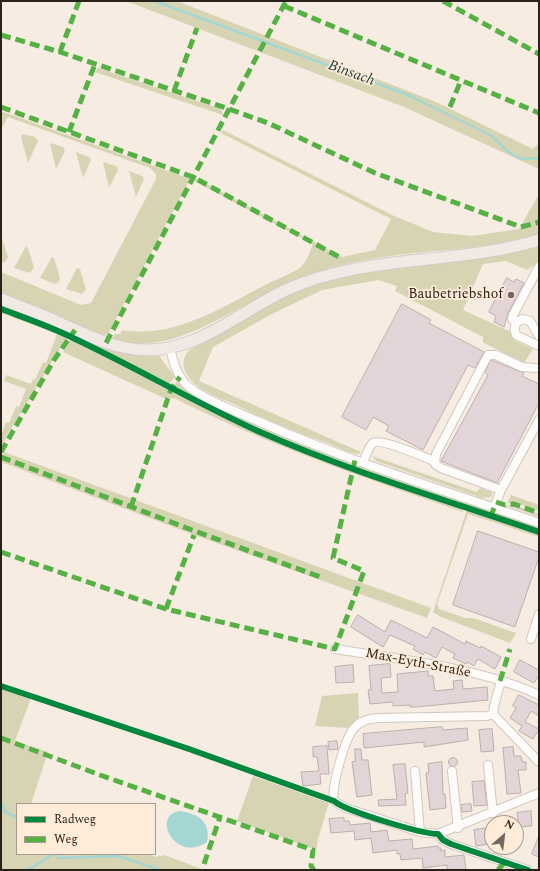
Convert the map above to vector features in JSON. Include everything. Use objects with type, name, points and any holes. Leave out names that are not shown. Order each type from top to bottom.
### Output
[{"type":"main road","points":[[1,299],[112,345],[141,350],[170,348],[199,338],[288,289],[328,275],[371,266],[494,250],[539,240]]},
{"type":"street","points":[[516,323],[512,319],[513,315],[539,267]]},
{"type":"street","points":[[539,336],[530,321],[522,319],[516,323],[514,328],[516,335],[539,346]]},
{"type":"street","points":[[170,348],[180,377],[193,390],[274,428],[363,462],[539,523]]},
{"type":"street","points":[[434,461],[445,436],[488,355],[496,355],[522,367],[538,367]]},
{"type":"street","points":[[494,508],[501,490],[539,420]]},
{"type":"street","points":[[363,462],[371,444],[376,442],[386,443],[434,461],[437,466],[447,471],[501,490]]},
{"type":"street","points":[[531,639],[539,614]]},
{"type":"street","name":"Max-Eyth-Straße","points":[[335,648],[423,663],[501,681],[539,695]]},
{"type":"street","points":[[493,714],[501,681]]},
{"type":"street","points":[[493,714],[539,762]]},
{"type":"street","points":[[493,714],[487,716],[378,718],[364,720],[356,726],[347,741],[334,786],[334,801],[346,808],[420,832],[438,834],[458,828],[539,793]]},
{"type":"street","points":[[488,766],[493,813]]},
{"type":"street","points":[[415,771],[420,832]]},
{"type":"street","points":[[452,771],[458,828]]},
{"type":"street","points":[[438,834],[443,840],[451,844],[528,870]]},
{"type":"shaded area","points":[[126,1],[177,1],[436,102],[533,149],[539,143],[539,169],[404,107]]},
{"type":"shaded area","points":[[98,68],[221,109],[223,115],[95,72]]},
{"type":"shaded area","points":[[1,111],[190,179],[108,334],[101,335],[1,292],[1,272],[81,305],[91,303],[156,179],[156,174],[150,168],[8,117],[1,129]]},
{"type":"shaded area","points":[[223,130],[392,215],[433,232],[472,236],[519,229],[539,194],[539,234],[483,246],[398,255],[356,262],[336,267],[287,284],[212,323],[181,336],[164,341],[148,343],[131,343],[114,339],[113,337],[115,334],[120,334],[122,330],[142,332],[161,330],[198,319],[295,271],[304,264],[307,259],[313,244],[194,181],[196,178],[342,257],[375,250],[391,219],[221,133]]},
{"type":"shaded area","points":[[23,134],[35,137],[38,141],[28,163],[21,137]]},
{"type":"shaded area","points":[[50,143],[63,147],[65,151],[56,169]]},
{"type":"shaded area","points":[[76,152],[89,157],[91,160],[83,178]]},
{"type":"shaded area","points":[[103,162],[116,166],[118,170],[109,188]]},
{"type":"shaded area","points":[[129,171],[142,176],[144,179],[136,197]]},
{"type":"shaded area","points":[[1,236],[8,257],[6,261],[2,263]]},
{"type":"shaded area","points":[[539,244],[539,262],[527,270],[506,261],[483,264],[463,310],[509,331],[515,341],[533,349],[524,363],[486,344],[483,342],[483,337],[395,291],[397,286],[378,280],[322,290],[272,314],[213,347],[199,381],[361,452],[359,454],[291,430],[211,394],[195,384],[188,376],[184,368],[185,356],[191,349],[293,291],[330,278]]},
{"type":"shaded area","points":[[26,246],[34,267],[30,273],[14,268]]},
{"type":"shaded area","points":[[52,257],[54,258],[60,278],[59,282],[55,284],[40,278]]},
{"type":"shaded area","points":[[77,268],[80,269],[86,290],[82,294],[66,289]]},
{"type":"shaded area","points":[[1,303],[68,332],[68,334],[1,307]]},
{"type":"shaded area","points":[[1,311],[31,321],[67,337],[1,447],[1,435],[6,422],[9,423],[16,406],[19,407],[26,389],[4,381],[6,375],[31,384],[33,379],[35,380],[43,362],[46,363],[57,334],[1,313]]},
{"type":"shaded area","points":[[79,334],[145,355],[159,356],[175,377],[168,385],[76,337]]},
{"type":"shaded area","points":[[72,339],[174,392],[281,442],[461,507],[463,512],[281,446],[174,398],[164,398],[63,352]]},
{"type":"shaded area","points":[[177,382],[196,395],[350,462],[349,464],[288,442],[178,391],[174,385]]},
{"type":"shaded area","points":[[4,452],[431,608],[427,618],[197,536],[1,462]]},
{"type":"shaded area","points":[[372,456],[477,492],[480,488],[493,493],[491,497],[482,498],[376,461]]},
{"type":"shaded area","points":[[358,465],[491,509],[490,513],[357,468]]},
{"type":"shaded area","points":[[511,495],[539,505],[539,511],[514,502],[507,503]]},
{"type":"shaded area","points":[[506,505],[514,505],[539,514],[539,517]]},
{"type":"shaded area","points":[[470,509],[539,533],[539,537],[468,514],[437,604],[439,609],[465,618],[473,618],[516,633],[510,643],[441,617],[433,612],[467,510]]},
{"type":"shaded area","points":[[496,510],[536,525],[539,530],[494,515]]},
{"type":"shaded area","points":[[1,688],[31,698],[15,741],[48,752],[31,803],[16,803],[16,855],[151,855],[156,857],[165,855],[204,870],[1,870]]},
{"type":"shaded area","points":[[358,693],[359,717],[348,728],[315,726],[322,696]]},
{"type":"shaded area","points":[[253,776],[329,803],[316,850],[237,821]]},
{"type":"water","points":[[180,811],[192,814],[202,820],[207,829],[207,842],[196,847],[185,847],[177,843],[167,828],[167,821],[171,814]]},
{"type":"building","points":[[507,278],[514,282],[516,279],[524,283],[508,313],[504,327],[494,322],[496,316],[489,312]]},
{"type":"building","points":[[402,304],[431,320],[429,323],[484,352],[475,368],[468,365],[423,450],[386,431],[389,426],[373,417],[366,430],[342,417]]},
{"type":"building","points":[[491,360],[524,373],[522,376],[539,384],[539,403],[497,483],[441,461],[488,375],[485,373]]},
{"type":"building","points":[[478,531],[539,552],[539,557],[515,627],[453,605]]},
{"type":"building","points":[[358,615],[385,632],[391,620],[427,638],[433,627],[465,644],[466,641],[480,648],[481,646],[501,657],[495,669],[478,659],[474,666],[467,662],[466,664],[453,658],[455,654],[442,647],[436,658],[425,652],[423,655],[413,649],[415,646],[390,635],[383,647],[351,627]]},
{"type":"building","points":[[520,660],[539,670],[539,675],[534,683],[514,672]]},
{"type":"building","points":[[390,664],[391,677],[381,678],[382,693],[398,692],[397,674],[428,671],[428,676],[433,676],[435,691],[454,689],[453,681],[462,680],[463,689],[487,687],[488,700],[416,707],[410,707],[410,705],[393,706],[393,702],[370,704],[368,690],[371,690],[369,666]]},
{"type":"building","points":[[353,665],[354,682],[336,683],[335,667]]},
{"type":"building","points":[[519,695],[539,705],[539,716],[531,711],[525,722],[539,729],[533,739],[519,731],[522,726],[510,718],[516,708],[513,706]]},
{"type":"building","points":[[442,727],[443,730],[467,728],[468,740],[424,747],[424,742],[364,748],[363,734]]},
{"type":"building","points":[[492,729],[494,751],[481,752],[479,730]]},
{"type":"building","points":[[337,741],[338,749],[329,750],[328,742]]},
{"type":"building","points":[[327,746],[329,774],[320,774],[321,784],[303,786],[301,772],[319,771],[317,757],[313,757],[313,747]]},
{"type":"building","points":[[513,747],[514,756],[521,756],[522,762],[526,762],[526,770],[518,770],[521,793],[507,794],[503,748]]},
{"type":"building","points":[[355,749],[361,749],[362,760],[368,760],[372,795],[357,797],[352,762],[355,761]]},
{"type":"building","points":[[453,757],[458,762],[453,767],[448,762]]},
{"type":"building","points":[[442,762],[443,794],[445,794],[446,808],[430,810],[426,773],[429,773],[428,764]]},
{"type":"building","points":[[405,764],[408,793],[405,794],[406,805],[379,806],[378,800],[397,799],[393,765]]},
{"type":"building","points":[[484,781],[487,805],[474,806],[472,782]]},
{"type":"building","points":[[471,804],[472,811],[462,812],[461,805]]},
{"type":"building","points":[[531,811],[532,826],[524,827],[524,815],[517,815],[517,813]]},
{"type":"building","points":[[344,818],[344,821],[349,821],[350,825],[370,823],[371,832],[387,830],[389,841],[412,839],[413,849],[438,846],[438,848],[441,848],[441,851],[445,850],[445,857],[464,855],[466,870],[447,870],[447,865],[423,868],[422,858],[401,860],[400,854],[397,854],[397,850],[373,853],[371,838],[355,840],[354,831],[331,833],[329,819]]},
{"type":"building","points":[[484,829],[484,845],[476,846],[474,830]]},
{"type":"building","points":[[539,836],[539,857],[532,854]]},
{"type":"waterway","name":"Binsach","points":[[155,1],[408,95],[492,136],[507,151],[521,159],[539,158]]},
{"type":"waterway","points":[[1,801],[5,812],[16,817]]},
{"type":"waterway","points":[[28,870],[51,855]]},
{"type":"waterway","points":[[56,855],[58,858],[118,856],[161,870]]},
{"type":"marked path","points":[[60,52],[79,1]]},
{"type":"marked path","points":[[106,343],[286,1]]},
{"type":"marked path","points":[[443,1],[539,54]]},
{"type":"marked path","points":[[284,6],[539,113]]},
{"type":"marked path","points":[[174,91],[197,28]]},
{"type":"marked path","points":[[1,35],[60,52],[268,123],[375,173],[521,227],[539,222]]},
{"type":"marked path","points":[[69,132],[95,64]]},
{"type":"marked path","points":[[450,107],[461,80]]},
{"type":"marked path","points":[[1,107],[193,177],[341,258]]},
{"type":"marked path","points":[[1,452],[54,360],[75,330]]},
{"type":"marked path","points":[[131,507],[171,389],[180,377]]},
{"type":"marked path","points":[[1,457],[323,578]]},
{"type":"marked path","points":[[1,552],[166,609],[335,649],[364,571],[333,558],[355,460]]},
{"type":"marked path","points":[[496,502],[505,505],[514,504],[539,513]]},
{"type":"marked path","points":[[491,516],[494,508]]},
{"type":"marked path","points":[[166,609],[194,535]]},
{"type":"marked path","points":[[500,681],[510,649]]},
{"type":"marked path","points":[[1,738],[100,775],[313,850],[311,866],[314,870]]},
{"type":"marked path","points":[[204,864],[220,817]]},
{"type":"marked path","points":[[498,870],[504,863]]},
{"type":"cycle path","points":[[1,309],[63,333],[260,432],[364,473],[539,532]]},
{"type":"cycle path","points":[[1,686],[189,749],[334,801],[368,816],[417,830],[438,834],[443,840],[451,844],[528,870]]},
{"type":"place","name":"Baubetriebshof","points":[[511,295]]}]
